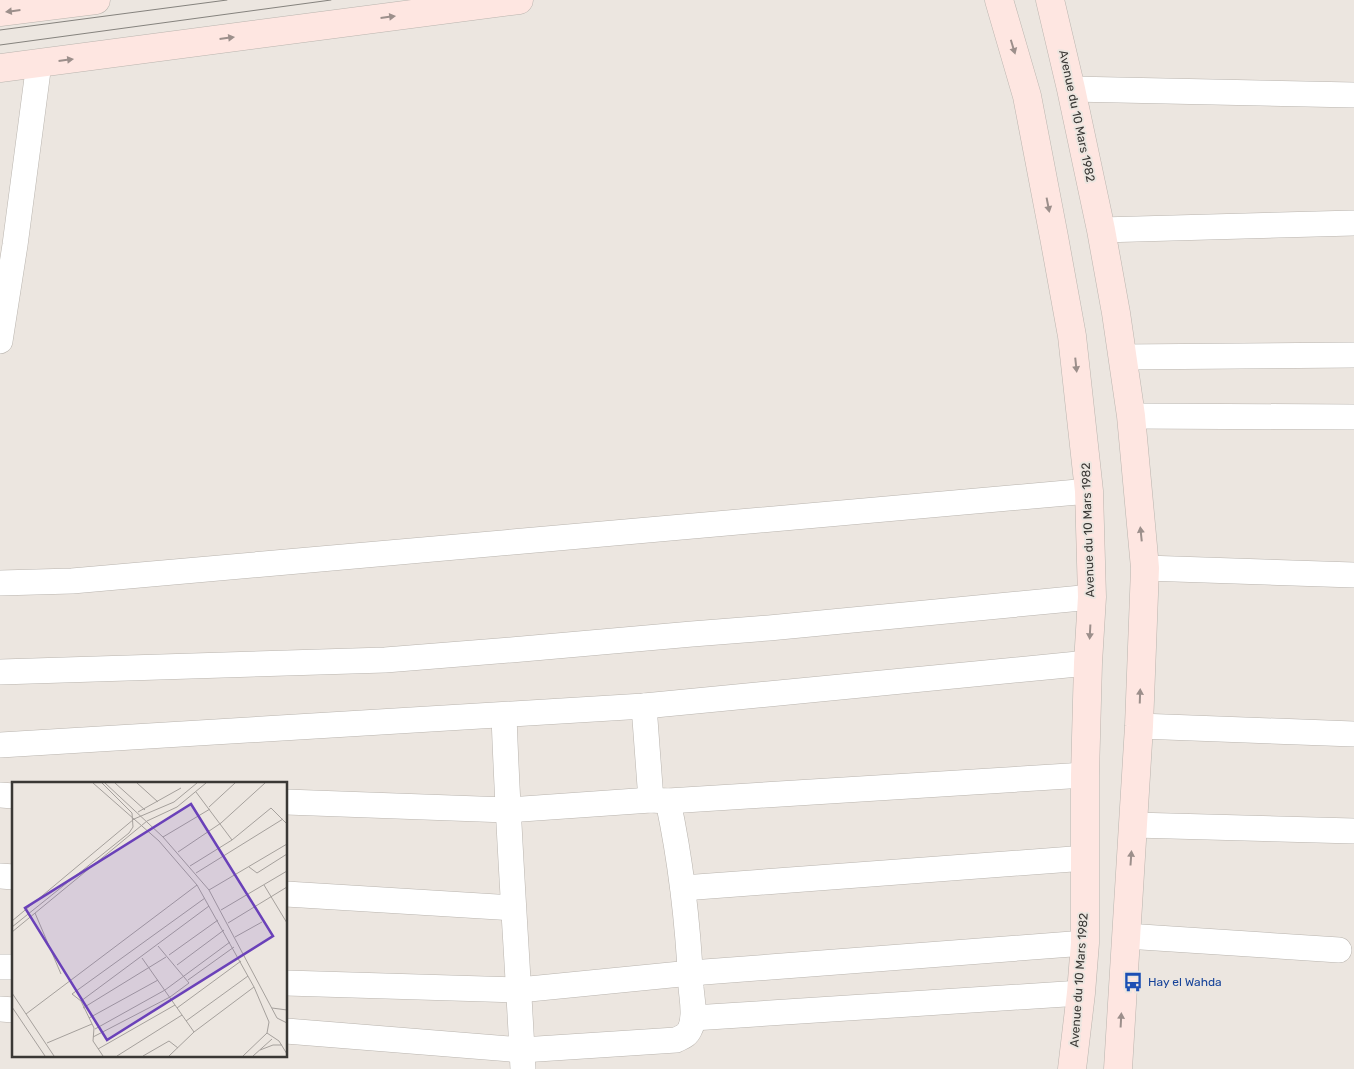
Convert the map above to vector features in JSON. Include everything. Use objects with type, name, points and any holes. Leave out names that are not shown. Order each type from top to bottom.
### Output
[{"type":"main road","points":[[0,12],[96,0]]},
{"type":"main road","points":[[0,68],[520,0]]},
{"type":"main road","name":"Avenue du 10 Mars 1982","points":[[999,0],[1027,96],[1054,237],[1072,336],[1090,492],[1092,596],[1085,776],[1085,943],[1072,1069]]},
{"type":"main road","name":"Avenue du 10 Mars 1982","points":[[1050,0],[1072,89],[1116,314],[1131,416],[1145,568],[1134,825],[1118,1069]]},
{"type":"street","points":[[0,341],[15,245],[39,63]]},
{"type":"street","points":[[1072,89],[1354,95]]},
{"type":"street","points":[[1101,230],[1354,223]]},
{"type":"street","points":[[1122,357],[1354,355]]},
{"type":"street","points":[[1131,416],[1354,417]]},
{"type":"street","points":[[0,583],[72,581],[1090,492]]},
{"type":"street","points":[[1145,568],[1354,575]]},
{"type":"street","points":[[0,672],[385,660],[769,628],[1092,596]]},
{"type":"street","points":[[0,745],[504,716],[644,706],[1088,663]]},
{"type":"street","points":[[288,1031],[523,1059],[676,1040],[685,1036],[691,1028],[693,1018],[683,888],[660,800],[644,706]]},
{"type":"street","points":[[504,716],[507,810],[523,1059]]},
{"type":"street","points":[[1139,726],[1354,734]]},
{"type":"street","points":[[288,802],[507,810],[1085,776]]},
{"type":"street","points":[[1134,825],[1354,831]]},
{"type":"street","points":[[683,888],[1086,858]]},
{"type":"street","points":[[288,894],[513,908]]},
{"type":"street","points":[[1126,936],[1339,950]]},
{"type":"street","points":[[288,983],[519,990],[691,973],[1085,943]]},
{"type":"street","points":[[693,1018],[1081,993]]},
{"type":"tram line","points":[[0,30],[227,0]]},
{"type":"tram line","points":[[0,45],[331,0]]},
{"type":"place","name":"Hay el Wahda","points":[[1133,982]]}]
